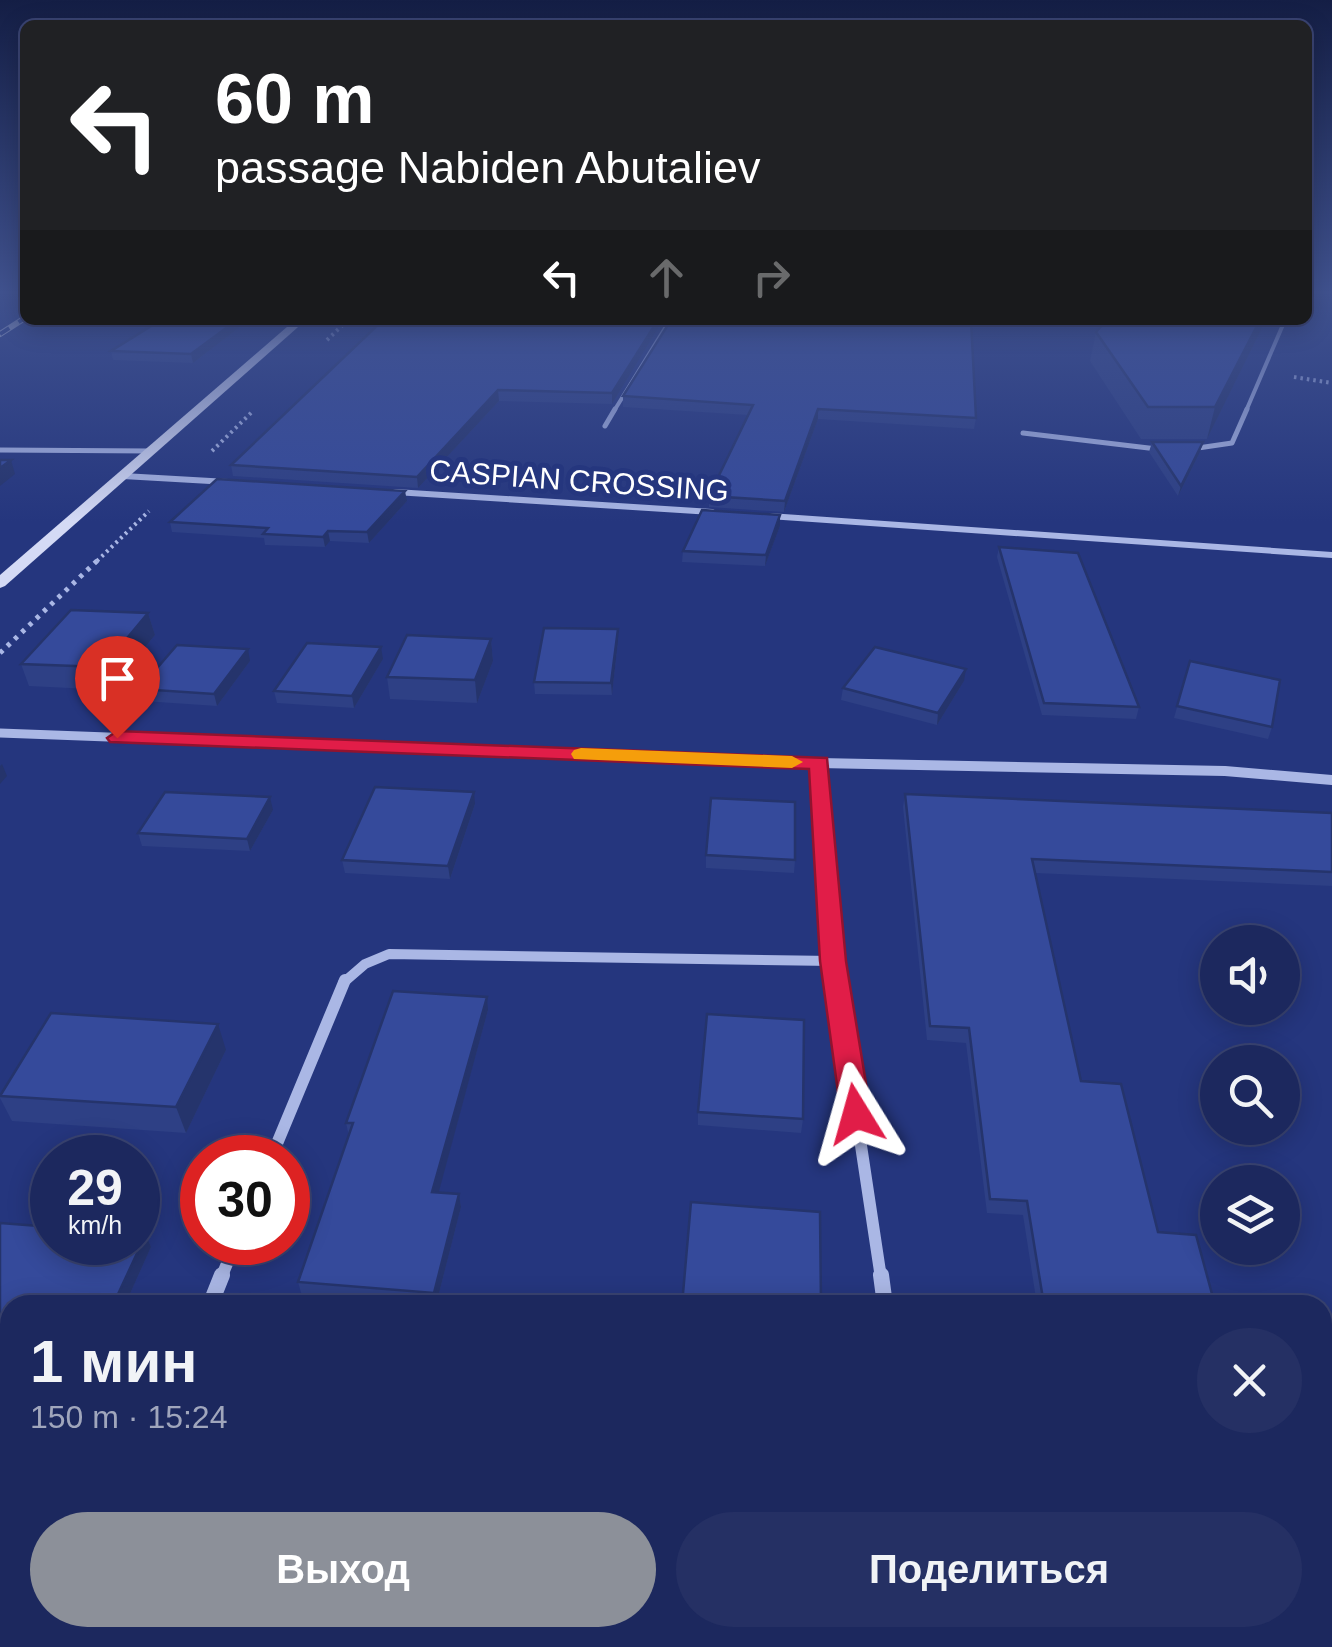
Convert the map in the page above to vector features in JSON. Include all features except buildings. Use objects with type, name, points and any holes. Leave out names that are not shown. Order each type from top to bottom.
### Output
[{"type":"main road","points":[[0,583],[245,369]]},
{"type":"street","points":[[123,476],[240,483]]},
{"type":"street","name":"CASPIAN CROSSING","points":[[376,491],[726,513]]},
{"type":"street","name":"CASPIAN CROSSING","points":[[764,516],[1332,555]]},
{"type":"street","points":[[0,733],[819,763],[1225,771],[1332,780]]},
{"type":"street","points":[[819,763],[833,961],[883,1295]]},
{"type":"street","points":[[280,1135],[344,981],[365,964],[389,954],[833,961]]},
{"type":"street","points":[[214,1295],[227,1265]]},
{"type":"lane","points":[[605,426],[640,369]]},
{"type":"lane","points":[[1023,432],[1141,449],[1190,450],[1232,443],[1264,369]]},
{"type":"lane","points":[[0,450],[152,451]]},
{"type":"slow traffic","points":[[581,754],[792,762]]},
{"type":"route","points":[[117,738],[819,763],[833,961],[856,1114]]}]
